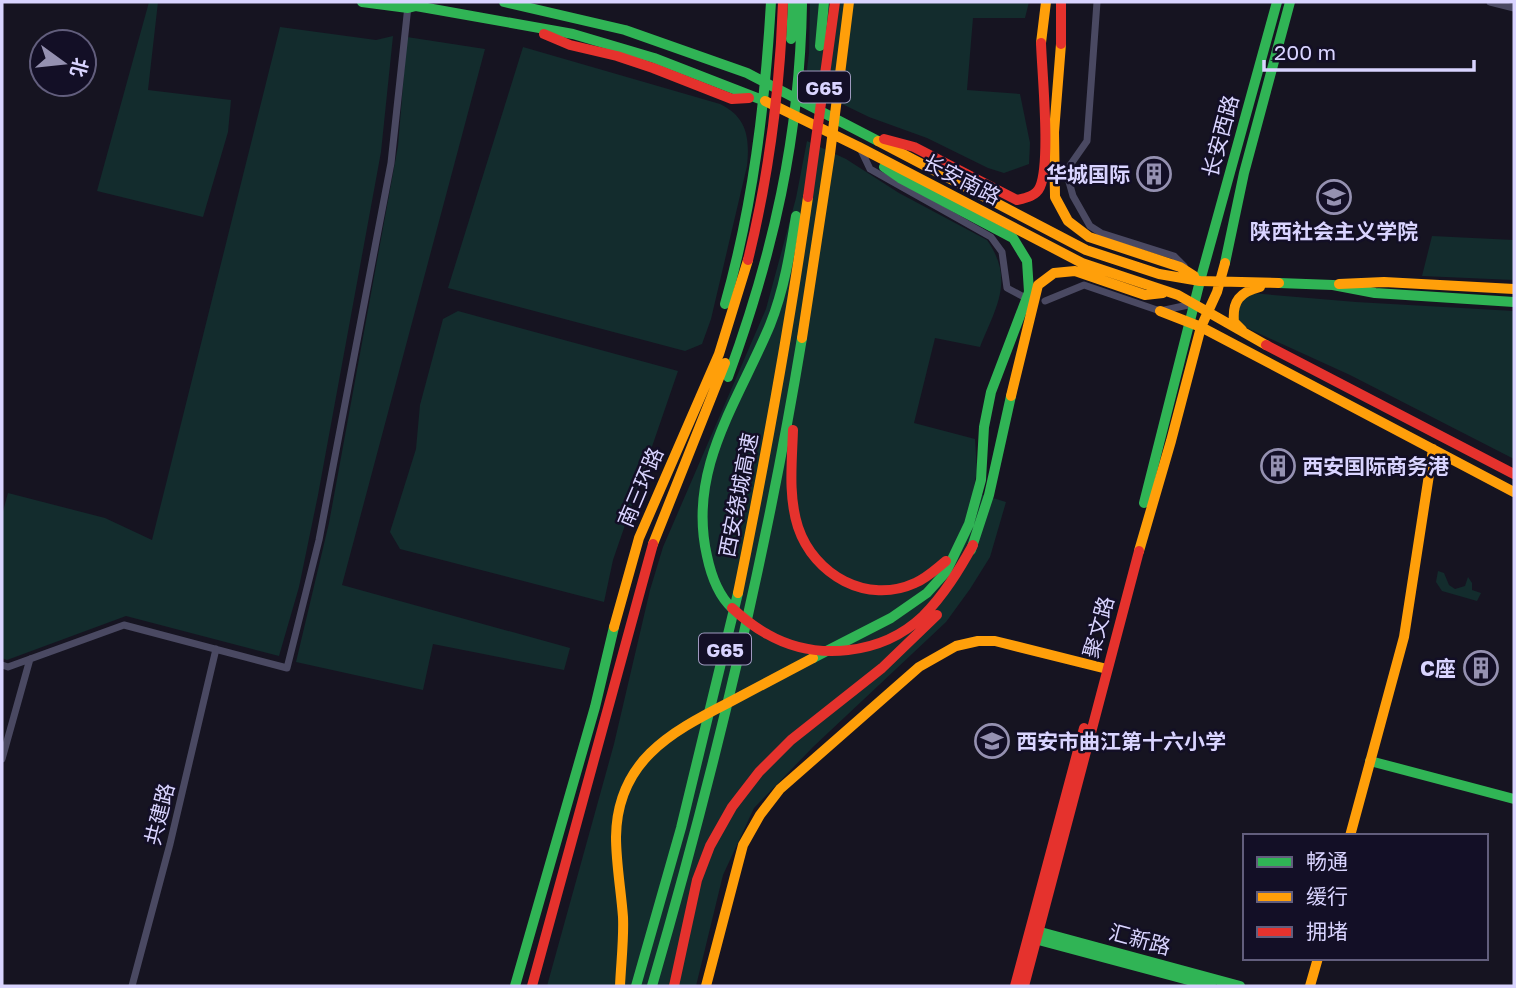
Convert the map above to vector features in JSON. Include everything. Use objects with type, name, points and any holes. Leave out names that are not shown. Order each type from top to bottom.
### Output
[{"type":"main road","name":"长安南路","points":[[362,2],[416,6],[573,34],[654,58],[759,99],[859,147],[1082,262],[1170,292],[1514,474]]},
{"type":"main road","name":"长安南路","points":[[504,2],[625,30],[767,82],[1086,250],[1159,274],[1200,281],[1333,285],[1375,293],[1514,302]]},
{"type":"main road","points":[[691,417],[747,218],[762,130],[759,99],[767,82],[771,2]]},
{"type":"main road","name":"南三环路","points":[[514,986],[594,709],[632,561],[653,503],[691,417],[722,358],[770,161],[782,50],[783,2]]},
{"type":"main road","name":"南三环路","points":[[532,986],[648,556],[692,446],[750,286],[778,166],[791,52],[793,2]]},
{"type":"main road","points":[[692,446],[712,417],[740,345],[765,266],[797,117],[802,52],[802,2]]},
{"type":"main road","points":[[817,138],[815,83],[824,2]]},
{"type":"main road","name":"西安绕城高速","points":[[636,986],[681,828],[736,603],[787,338],[835,2]]},
{"type":"main road","name":"西安绕城高速","points":[[653,986],[711,773],[751,606],[811,284],[849,2]]},
{"type":"main road","points":[[841,72],[857,2]]},
{"type":"main road","points":[[863,134],[914,147],[1017,200],[1029,197],[1040,187],[1044,166],[1041,43],[1046,2]]},
{"type":"main road","points":[[1061,2],[1061,44],[1054,132],[1055,197],[1068,222],[1089,237],[1180,267],[1200,281]]},
{"type":"main road","name":"长安西路","points":[[1200,281],[1277,2]]},
{"type":"main road","name":"长安西路","points":[[1218,281],[1290,2]]},
{"type":"main road","points":[[620,986],[623,920],[616,838],[618,813],[638,765],[653,748],[685,724],[891,618],[927,593],[946,572],[969,524],[981,480],[984,427],[991,392],[1029,292],[1027,261],[1013,239],[900,178],[859,147]]},
{"type":"main road","points":[[812,172],[796,216],[788,264],[771,320],[717,441],[704,478],[699,515],[702,546],[714,578],[726,602],[751,624],[781,642],[805,649],[857,650],[881,643],[915,624],[935,605],[973,545]]},
{"type":"main road","points":[[674,986],[702,866],[727,815],[750,783],[780,750],[809,723],[847,696],[916,639],[937,614],[959,580],[989,495],[1038,285],[1054,273],[1075,271],[1145,295],[1170,292]]},
{"type":"main road","name":"聚文路","points":[[1015,986],[1033,934],[1196,324],[1194,304],[1200,281]]},
{"type":"main road","name":"聚文路","points":[[1196,324],[1209,312],[1218,281]]},
{"type":"main road","points":[[1333,285],[1384,282],[1514,289]]},
{"type":"main road","points":[[1251,337],[1234,322],[1237,299],[1245,291],[1277,284]]},
{"type":"main road","points":[[1160,311],[1196,324],[1514,492]]},
{"type":"main road","points":[[1335,380],[1359,410]]},
{"type":"main road","points":[[793,388],[792,485],[797,525],[816,561],[849,585],[872,591],[892,591],[928,577],[948,559],[969,524]]},
{"type":"main road","points":[[1351,834],[1404,637],[1433,449]]},
{"type":"main road","points":[[706,986],[735,869],[743,845],[760,815],[780,789],[919,667],[956,646],[987,641],[1016,644],[1104,668]]},
{"type":"main road","points":[[1370,761],[1514,799]]},
{"type":"main road","name":"聚文路","points":[[1024,986],[1033,934]]},
{"type":"main road","name":"汇新路","points":[[1033,934],[1213,984],[1240,986]]},
{"type":"main road","points":[[1310,986],[1317,960]]},
{"type":"street","points":[[1097,2],[1087,141],[1063,170],[1073,196],[1090,226],[1101,233],[1174,256],[1200,281]]},
{"type":"street","points":[[1490,2],[1514,8]]},
{"type":"street","points":[[2,665],[8,667],[124,625],[287,668],[319,540],[391,163],[408,5]]},
{"type":"street","points":[[859,147],[870,169],[991,237],[1002,252],[1007,288],[1021,296]]},
{"type":"street","points":[[1045,301],[1084,285],[1160,311],[1194,304]]},
{"type":"street","name":"共建路","points":[[132,986],[170,844],[216,649]]},
{"type":"street","points":[[2,759],[30,659]]},
{"type":"green space","points":[[149,2],[158,2],[148,90],[231,100],[228,132],[203,217],[97,191]]},
{"type":"green space","points":[[810,2],[1029,2],[1025,18],[973,18],[967,90],[1020,94],[1030,143],[1029,164],[1004,173],[988,168],[927,138],[869,117],[805,86]]},
{"type":"green space","points":[[280,27],[376,40],[393,36],[381,152],[318,495],[299,587],[279,656],[126,616],[7,660],[2,658],[2,515],[8,493],[105,518],[152,540]]},
{"type":"green space","points":[[407,37],[485,49],[342,585],[570,648],[564,670],[433,644],[423,690],[296,662],[329,523],[398,146]]},
{"type":"green space","points":[[523,47],[720,104],[741,122],[747,138],[747,166],[711,319],[702,344],[685,351],[448,288]]},
{"type":"green space","points":[[807,141],[846,159],[899,193],[987,240],[995,254],[1000,268],[1000,293],[980,347],[935,338],[914,423],[975,439],[977,471],[973,492],[1006,502],[990,557],[946,622],[813,747],[754,808],[723,875],[696,986],[547,986],[614,744],[650,590],[663,547],[766,309],[796,198]]},
{"type":"green space","points":[[1432,236],[1514,240],[1514,280],[1422,276]]},
{"type":"green space","points":[[1251,293],[1514,311],[1514,459],[1350,375],[1247,328],[1236,317],[1236,308]]},
{"type":"green space","points":[[458,311],[678,371],[613,560],[604,602],[400,549],[390,532],[416,449],[420,405],[443,319]]},
{"type":"green space","points":[[1438,571],[1444,573],[1449,585],[1455,589],[1465,586],[1468,577],[1472,590],[1481,593],[1477,601],[1442,591],[1436,582]]},
{"type":"traffic: fast","points":[[362,2],[408,8],[416,6],[573,34],[654,58],[765,101]]},
{"type":"traffic: fast","points":[[504,2],[625,30],[747,73],[878,141]]},
{"type":"traffic: fast","points":[[725,304],[743,230],[756,154],[771,2]]},
{"type":"traffic: fast","points":[[791,39],[793,2]]},
{"type":"traffic: fast","points":[[820,46],[824,2]]},
{"type":"traffic: fast","points":[[1144,503],[1200,281],[1277,2]]},
{"type":"traffic: fast","points":[[1225,263],[1244,173],[1290,2]]},
{"type":"traffic: fast","points":[[728,377],[758,285],[781,194],[796,101],[802,4]]},
{"type":"traffic: fast","points":[[884,167],[1013,238],[1027,261],[1029,292],[991,392]]},
{"type":"traffic: fast","points":[[732,608],[719,591],[707,556],[703,524],[704,494],[719,437],[775,312],[796,216]]},
{"type":"traffic: fast","points":[[1279,283],[1333,285],[1375,293],[1514,302]]},
{"type":"traffic: fast","points":[[652,986],[697,826],[737,664],[772,502],[802,338]]},
{"type":"traffic: fast","points":[[813,658],[891,618],[927,593],[946,572],[969,524],[981,480],[984,427],[991,392]]},
{"type":"traffic: fast","points":[[971,550],[989,495],[1011,396]]},
{"type":"traffic: fast","points":[[636,986],[681,828],[738,593]]},
{"type":"traffic: fast","points":[[515,986],[595,707],[614,627]]},
{"type":"traffic: fast","points":[[1370,761],[1514,799]]},
{"type":"traffic: fast","points":[[1033,930],[1240,986]]},
{"type":"traffic: fast","points":[[1031,938],[1211,986]]},
{"type":"traffic: slow","points":[[802,338],[830,154],[849,2]]},
{"type":"traffic: slow","points":[[1041,43],[1046,2]]},
{"type":"traffic: slow","points":[[1061,44],[1054,132],[1055,197],[1068,221],[1089,237],[1180,267],[1194,276]]},
{"type":"traffic: slow","points":[[765,101],[1082,263],[1178,295],[1266,345]]},
{"type":"traffic: slow","points":[[878,141],[1086,250],[1159,274],[1200,281],[1279,283]]},
{"type":"traffic: slow","points":[[738,593],[776,395],[808,197]]},
{"type":"traffic: slow","points":[[614,627],[639,538],[719,354],[748,260]]},
{"type":"traffic: slow","points":[[1139,551],[1201,327],[1217,292],[1225,263]]},
{"type":"traffic: slow","points":[[1011,396],[1038,285],[1054,273],[1075,271],[1145,295],[1163,293]]},
{"type":"traffic: slow","points":[[1339,284],[1384,282],[1514,289]]},
{"type":"traffic: slow","points":[[1242,330],[1234,322],[1236,303],[1242,295],[1260,287]]},
{"type":"traffic: slow","points":[[1160,311],[1201,327],[1514,492]]},
{"type":"traffic: slow","points":[[653,544],[725,363]]},
{"type":"traffic: slow","points":[[1351,834],[1404,637],[1433,449]]},
{"type":"traffic: slow","points":[[706,986],[743,845],[760,815],[780,789],[919,667],[956,646],[978,641],[995,641],[1107,669]]},
{"type":"traffic: slow","points":[[620,986],[623,917],[616,837],[619,811],[636,770],[650,753],[686,726],[813,658]]},
{"type":"traffic: slow","points":[[1310,986],[1317,960]]},
{"type":"traffic: jam","points":[[748,260],[772,132],[783,2]]},
{"type":"traffic: jam","points":[[808,197],[835,2]]},
{"type":"traffic: jam","points":[[1061,2],[1061,44]]},
{"type":"traffic: jam","points":[[544,34],[570,45],[653,68],[732,99],[749,98]]},
{"type":"traffic: jam","points":[[884,139],[914,147],[1017,200],[1033,195],[1040,187],[1045,158],[1041,43]]},
{"type":"traffic: jam","points":[[1266,345],[1514,474]]},
{"type":"traffic: jam","points":[[793,430],[791,479],[798,527],[816,559],[829,572],[861,588],[897,589],[919,581],[946,561]]},
{"type":"traffic: jam","points":[[532,986],[653,544]]},
{"type":"traffic: jam","points":[[732,608],[767,634],[786,643],[827,651],[869,646],[907,629],[923,616],[951,582],[973,545]]},
{"type":"traffic: jam","points":[[1024,986],[1139,551]]},
{"type":"traffic: jam","points":[[674,986],[697,880],[710,846],[732,807],[759,772],[791,740],[882,668],[937,615]]},
{"type":"traffic: jam","points":[[1015,986],[1084,728]]},
{"type":"place","name":"华城国际","points":[[1154,174]]},
{"type":"place","name":"陕西社会主义学院","points":[[1334,197]]},
{"type":"place","name":"西安国际商务港","points":[[1278,466]]},
{"type":"place","name":"C座","points":[[1481,668]]},
{"type":"place","name":"西安市曲江第十六小学","points":[[992,741]]}]
